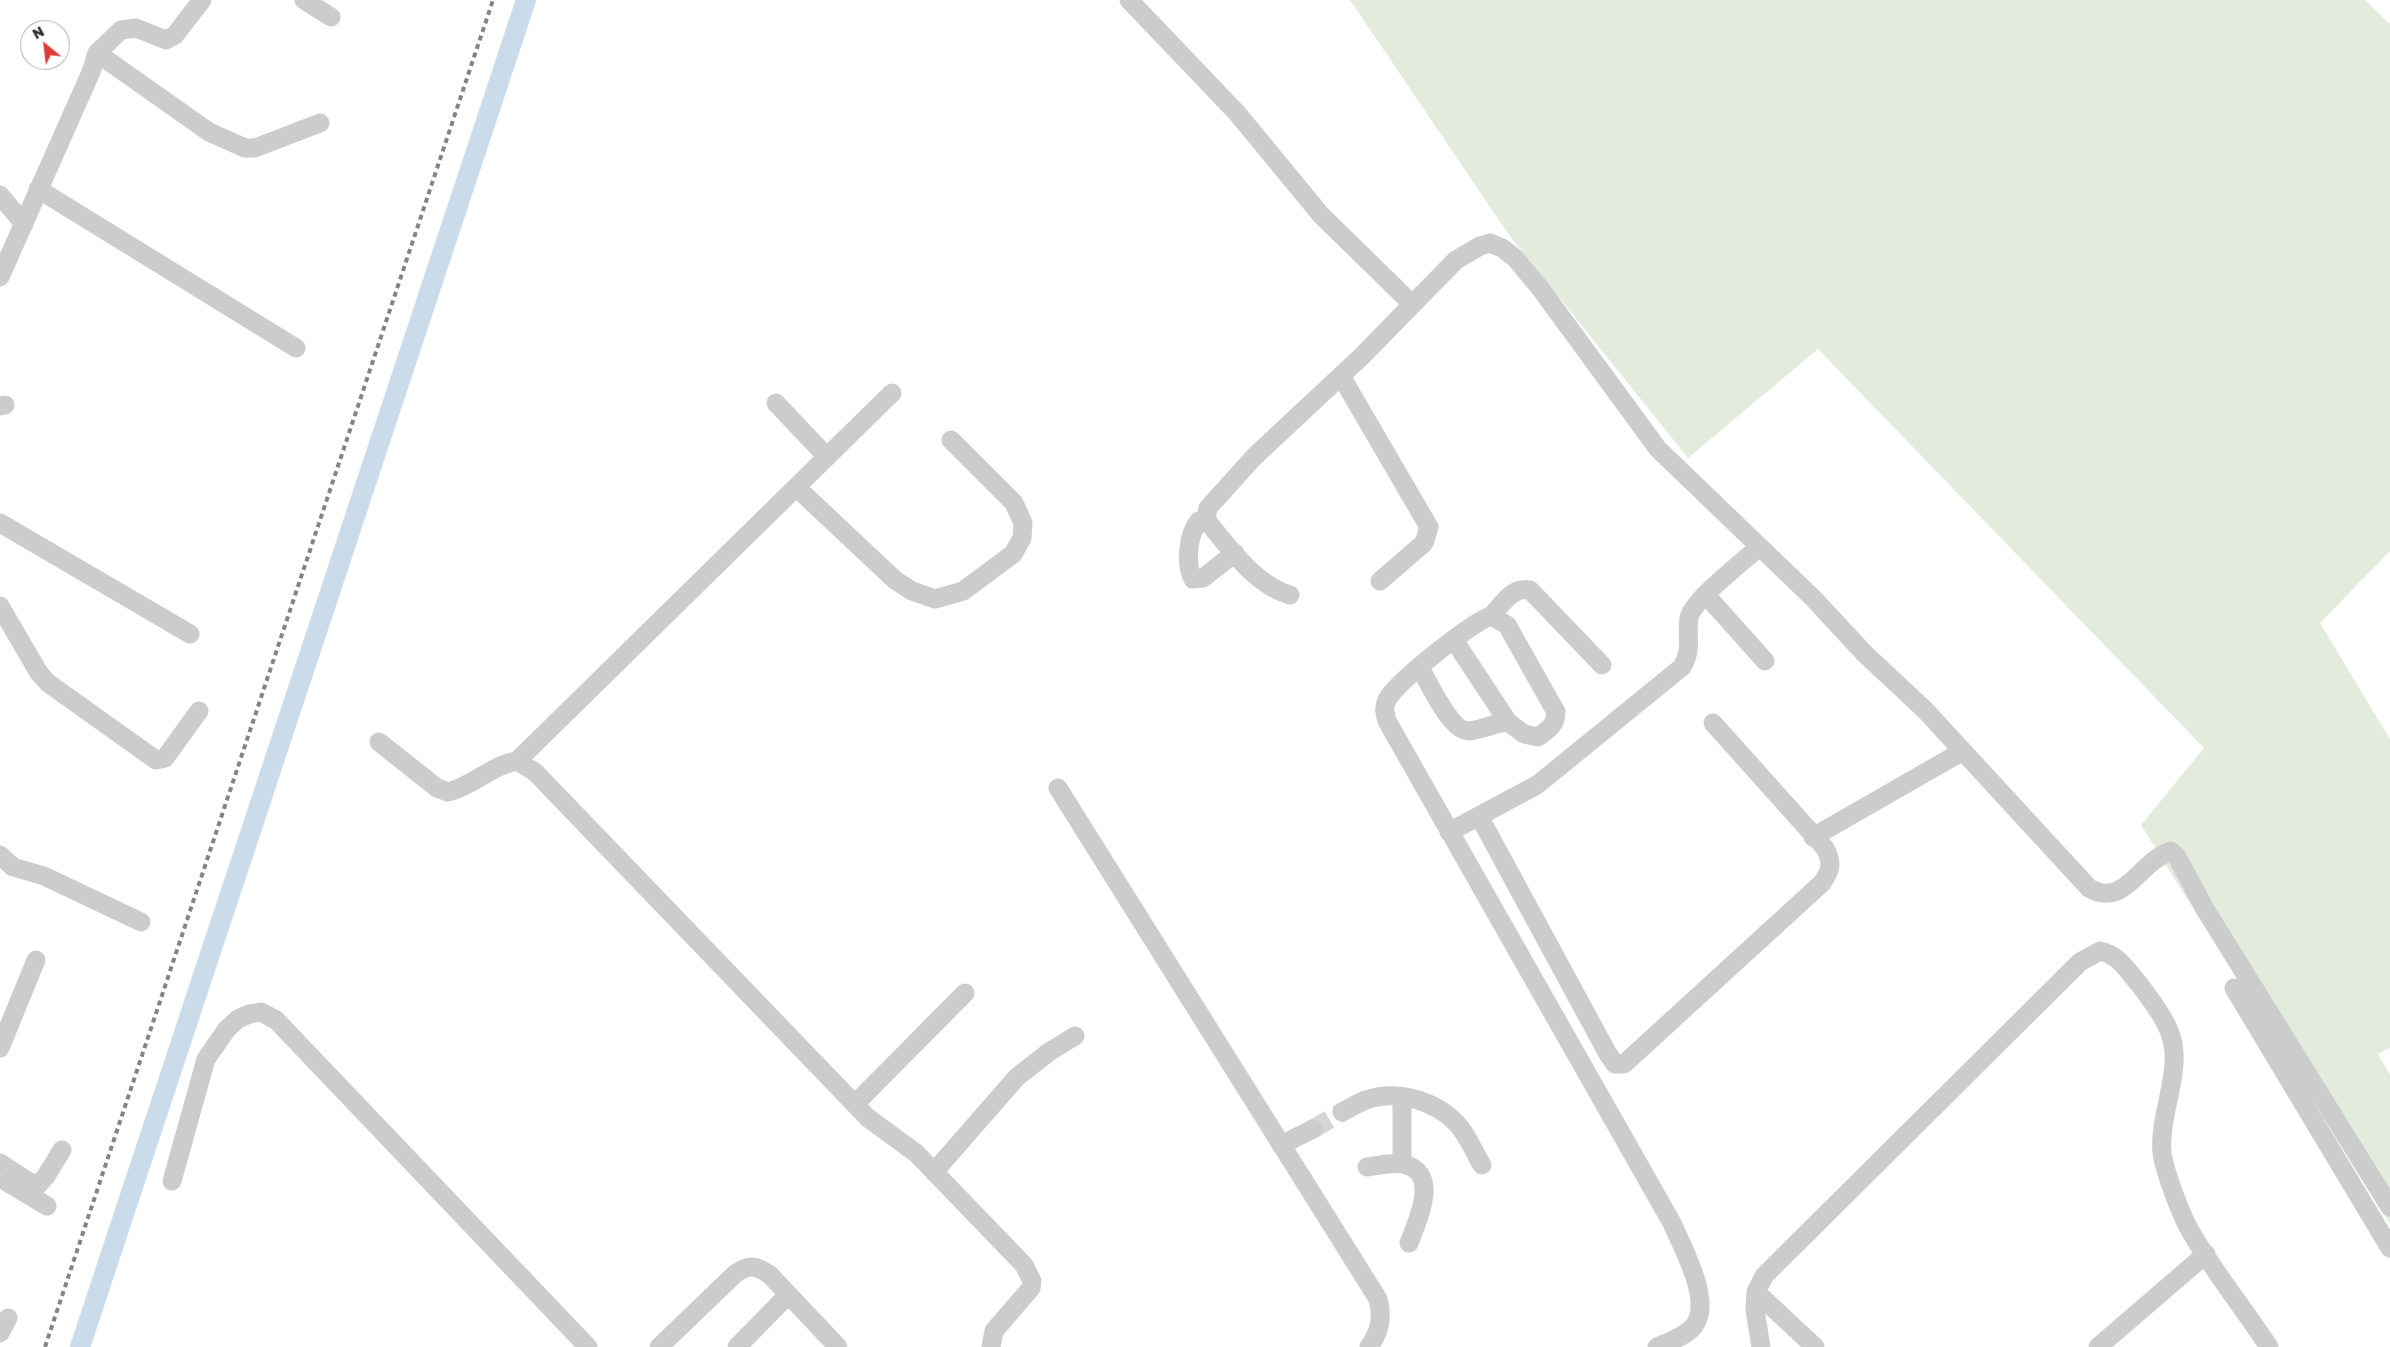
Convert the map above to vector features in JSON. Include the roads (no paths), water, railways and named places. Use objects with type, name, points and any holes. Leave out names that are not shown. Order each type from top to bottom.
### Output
[{"type":"street","points":[[0,277],[91,72],[97,52],[121,30],[136,28],[166,40],[175,35],[202,0]]},
{"type":"street","points":[[304,0],[331,17]]},
{"type":"street","points":[[1129,0],[1237,114],[1316,210],[1412,304]]},
{"type":"street","points":[[97,52],[209,132],[245,148],[255,148],[320,123]]},
{"type":"street","points":[[38,189],[296,348]]},
{"type":"street","points":[[0,195],[24,224]]},
{"type":"street","points":[[1206,519],[1208,508],[1224,488],[1341,376],[1456,260],[1469,251],[1490,243],[1502,248],[1515,258],[1540,288],[1658,449],[1813,598],[1864,654],[1925,710],[2077,876],[2098,894],[2110,896],[2120,892],[2160,855],[2171,851],[2177,857],[2205,909],[2390,1207]]},
{"type":"street","points":[[1341,376],[1429,527],[1424,543],[1380,581]]},
{"type":"street","points":[[379,742],[437,788],[448,792],[477,780],[504,763],[517,760],[892,393]]},
{"type":"street","points":[[776,403],[827,457]]},
{"type":"street","points":[[796,487],[894,580],[912,591],[935,599],[963,591],[1013,554],[1022,538],[1022,523],[1014,503],[951,440]]},
{"type":"street","points":[[1206,519],[1235,553],[1267,584],[1290,595]]},
{"type":"street","points":[[1206,519],[1199,521],[1191,536],[1190,573],[1193,579],[1203,578],[1235,553]]},
{"type":"street","points":[[0,523],[190,634]]},
{"type":"street","points":[[1449,832],[1550,775],[1682,667],[1688,655],[1689,618],[1696,604],[1759,547]]},
{"type":"street","points":[[1602,665],[1530,590],[1518,590],[1491,616],[1471,626],[1397,687],[1388,698],[1384,709],[1387,721],[1449,832],[1672,1223],[1692,1270],[1700,1295],[1699,1310],[1695,1325],[1678,1338],[1657,1347]]},
{"type":"street","points":[[1706,595],[1765,661]]},
{"type":"street","points":[[0,606],[39,673],[48,683],[156,760],[165,758],[199,711]]},
{"type":"street","points":[[1454,640],[1508,722],[1524,734],[1538,737],[1552,727],[1556,720],[1556,712],[1507,625],[1491,616]]},
{"type":"street","points":[[1420,668],[1448,716],[1461,729],[1470,731],[1496,723],[1508,722]]},
{"type":"street","points":[[1479,816],[1615,1064],[1624,1064],[1634,1057],[1822,883],[1830,870],[1831,859],[1825,848],[1713,722]]},
{"type":"street","points":[[1814,837],[1963,751]]},
{"type":"street","points":[[517,760],[535,772],[868,1118],[916,1154],[1024,1265],[1032,1281],[1026,1294],[994,1331],[992,1347]]},
{"type":"street","points":[[1058,788],[1378,1299],[1382,1313],[1379,1330],[1369,1347]]},
{"type":"street","points":[[0,855],[13,867],[44,876],[141,922]]},
{"type":"street","points":[[1761,1347],[1755,1310],[1756,1292],[1764,1276],[2080,962],[2100,951],[2111,953],[2121,962],[2163,1016],[2172,1038],[2175,1054],[2172,1084],[2163,1126],[2163,1162],[2191,1233],[2269,1347]]},
{"type":"street","points":[[0,1048],[36,960]]},
{"type":"street","points":[[2234,988],[2390,1248]]},
{"type":"street","points":[[855,1104],[965,993]]},
{"type":"street","points":[[172,1182],[206,1059],[227,1029],[238,1019],[249,1014],[261,1012],[276,1020],[588,1347]]},
{"type":"street","points":[[934,1172],[1017,1077],[1049,1052],[1076,1036]]},
{"type":"street","points":[[1342,1112],[1367,1100],[1385,1096],[1412,1098],[1443,1110],[1459,1126],[1482,1165]]},
{"type":"street","points":[[1402,1098],[1402,1164]]},
{"type":"street","points":[[1281,1145],[1313,1129]]},
{"type":"street","points":[[0,1163],[30,1182],[39,1184],[62,1150]]},
{"type":"street","points":[[1368,1167],[1402,1164],[1417,1172],[1423,1182],[1425,1195],[1422,1209],[1409,1243]]},
{"type":"street","points":[[0,1178],[47,1206]]},
{"type":"street","points":[[2098,1347],[2206,1254]]},
{"type":"street","points":[[659,1347],[745,1267],[760,1268],[788,1294],[838,1347]]},
{"type":"street","points":[[1756,1292],[1814,1347]]},
{"type":"street","points":[[737,1347],[788,1294]]},
{"type":"waterway","points":[[80,1347],[526,0]]},
{"type":"tunnel","points":[[1313,1129],[1342,1112]]},
{"type":"railway","points":[[45,1347],[493,0]]}]
